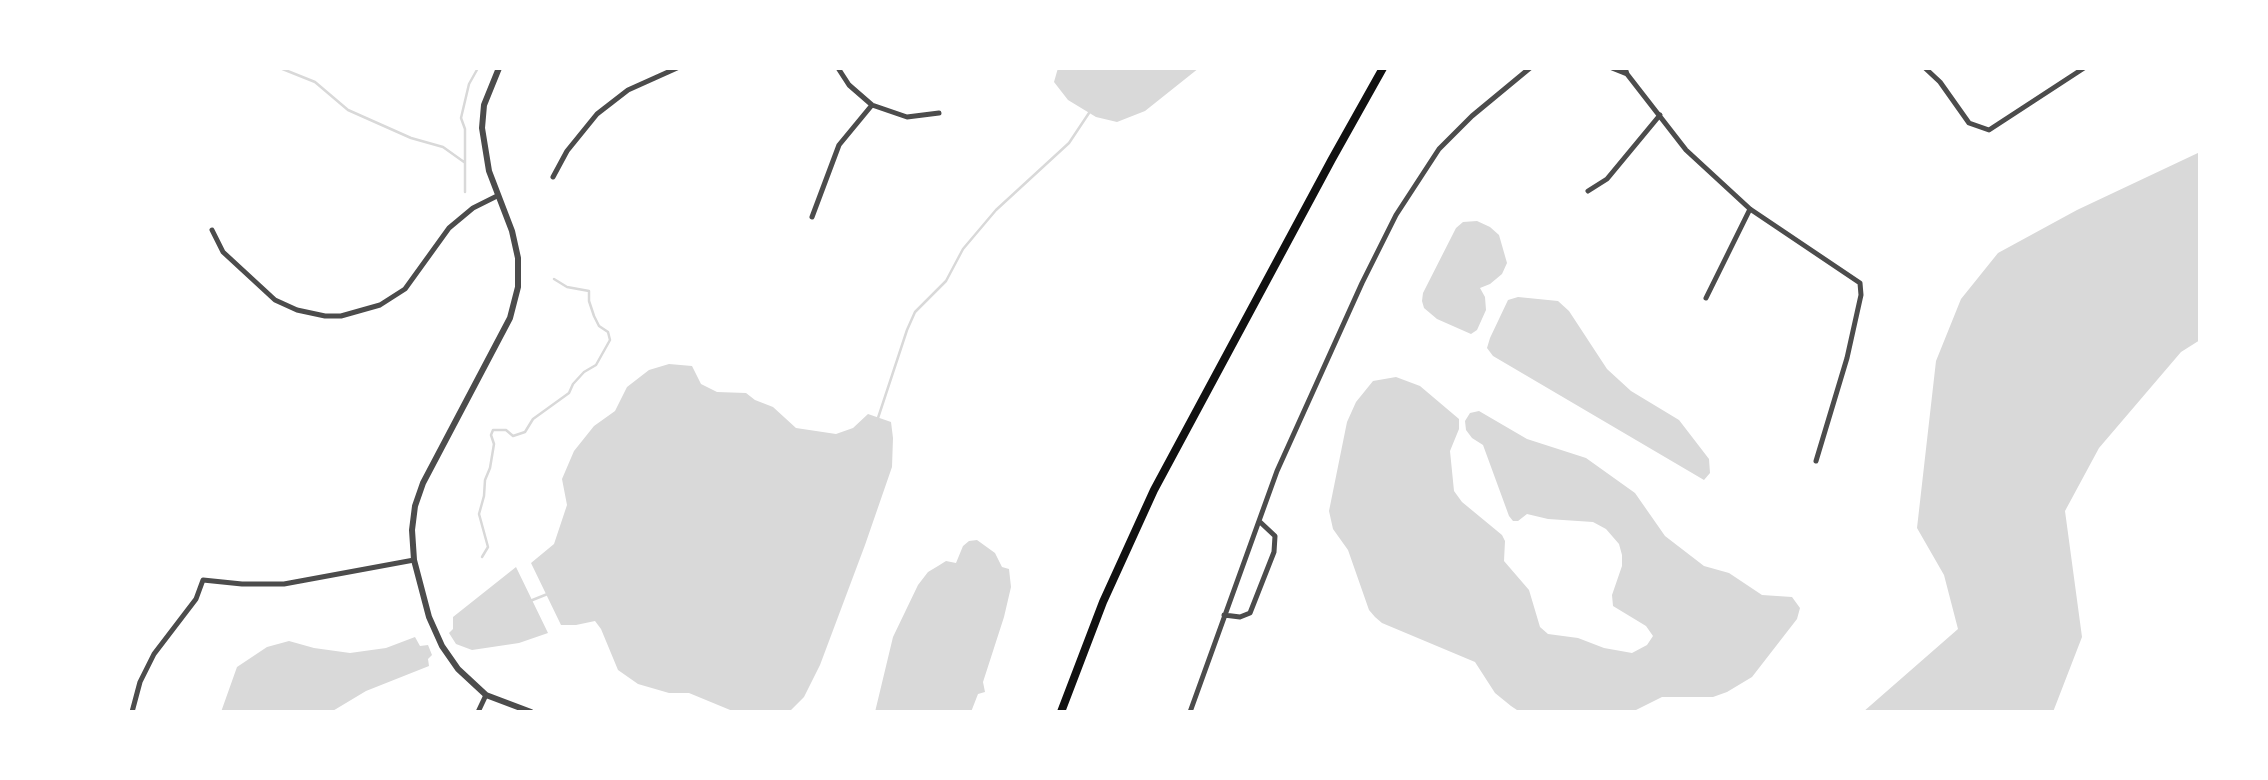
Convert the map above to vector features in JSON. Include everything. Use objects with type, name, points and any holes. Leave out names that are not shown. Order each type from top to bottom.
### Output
[{"type":"main road","points":[[1061,712],[1103,602],[1154,489],[1337,148],[1383,68]]},
{"type":"street","points":[[499,68],[485,105],[482,128],[484,149],[497,196],[512,231],[518,258],[518,287],[510,318],[423,483],[415,506],[412,530],[414,560],[429,617],[442,646],[458,669],[486,695],[525,711]]},
{"type":"street","points":[[553,177],[567,151],[597,114],[628,90],[677,68]]},
{"type":"street","points":[[838,68],[849,85],[872,105],[907,117],[939,113]]},
{"type":"street","points":[[1190,712],[1277,471],[1396,215],[1439,149],[1472,116],[1530,68]]},
{"type":"street","points":[[1612,68],[1626,71],[1686,150],[1750,209],[1860,283],[1861,295],[1847,358],[1816,461]]},
{"type":"street","points":[[1925,68],[1940,82],[1969,123],[1989,130],[2084,68]]},
{"type":"street","points":[[812,217],[839,145],[872,105]]},
{"type":"street","points":[[1588,191],[1607,179],[1660,115]]},
{"type":"street","points":[[212,230],[223,251],[275,300],[297,310],[325,316],[341,316],[380,305],[405,289],[449,228],[473,208],[497,196]]},
{"type":"street","points":[[1706,299],[1750,209]]},
{"type":"street","points":[[1224,615],[1240,617],[1250,613],[1276,548],[1275,536],[1259,521]]},
{"type":"street","points":[[132,712],[140,682],[154,654],[196,599],[203,580],[242,584],[284,583],[414,560]]},
{"type":"street","points":[[478,712],[486,695]]},
{"type":"shaded area","points":[[1058,68],[1199,68],[1145,111],[1117,122],[1096,117],[1068,100],[1054,82]]},
{"type":"shaded area","points":[[2200,152],[2200,340],[2181,352],[2099,448],[2065,511],[2082,637],[2053,712],[1863,712],[1958,629],[1944,575],[1917,528],[1936,361],[1961,299],[1998,253],[2077,210]]},
{"type":"shaded area","points":[[1477,221],[1499,235],[1507,263],[1502,274],[1480,288],[1485,297],[1486,310],[1477,330],[1471,334],[1437,319],[1424,308],[1422,301],[1423,293],[1456,228],[1463,222]]},
{"type":"shaded area","points":[[1518,297],[1558,301],[1569,311],[1607,369],[1631,391],[1679,420],[1709,459],[1710,473],[1704,480],[1493,356],[1487,348],[1490,338],[1508,300]]},
{"type":"shaded area","points":[[669,364],[692,366],[701,384],[717,392],[746,393],[773,407],[796,428],[836,434],[853,428],[868,414],[891,422],[892,467],[865,545],[820,665],[804,697],[789,712],[735,712],[689,693],[669,693],[638,684],[618,670],[595,621],[561,625],[531,563],[554,544],[567,505],[562,479],[574,451],[594,426],[615,411],[627,387],[649,370]]},
{"type":"shaded area","points":[[1396,377],[1420,386],[1459,419],[1459,429],[1450,451],[1454,491],[1462,502],[1502,535],[1505,541],[1504,561],[1529,590],[1540,627],[1548,634],[1578,638],[1604,648],[1632,653],[1647,645],[1653,636],[1646,626],[1613,606],[1612,595],[1622,566],[1622,555],[1619,544],[1606,529],[1593,522],[1548,519],[1527,514],[1518,521],[1513,521],[1483,445],[1466,430],[1465,421],[1470,413],[1479,411],[1527,439],[1586,458],[1635,493],[1665,536],[1704,566],[1729,573],[1762,595],[1792,597],[1800,608],[1797,619],[1752,677],[1713,697],[1662,697],[1632,712],[1520,712],[1495,693],[1475,662],[1382,623],[1375,617],[1369,610],[1348,550],[1333,529],[1329,511],[1347,422],[1356,402],[1373,381]]},
{"type":"shaded area","points":[[977,540],[995,553],[1002,567],[1009,569],[1011,587],[983,682],[985,692],[978,694],[971,712],[875,712],[893,637],[918,585],[928,572],[946,561],[956,563],[963,546],[969,541]]},
{"type":"shaded area","points":[[516,567],[548,633],[519,643],[472,650],[456,644],[449,633],[453,629],[453,617]]},
{"type":"shaded area","points":[[415,637],[420,646],[428,645],[432,655],[428,659],[429,666],[366,691],[331,712],[221,712],[237,667],[267,647],[289,641],[350,653],[386,648]]},
{"type":"waterway","points":[[280,68],[315,82],[348,110],[411,138],[443,147],[464,162]]},
{"type":"waterway","points":[[465,192],[465,129],[461,118],[469,84],[478,68]]},
{"type":"waterway","points":[[877,421],[915,312],[946,281],[963,249],[996,210],[1069,143],[1089,113]]},
{"type":"waterway","points":[[482,557],[488,547],[479,514],[490,468],[493,430],[506,430],[513,436],[525,432],[533,419],[569,393],[584,372],[596,365],[610,340],[608,332],[599,326],[594,316],[589,291],[567,287],[554,279]]},
{"type":"waterway","points":[[530,601],[550,593]]}]
